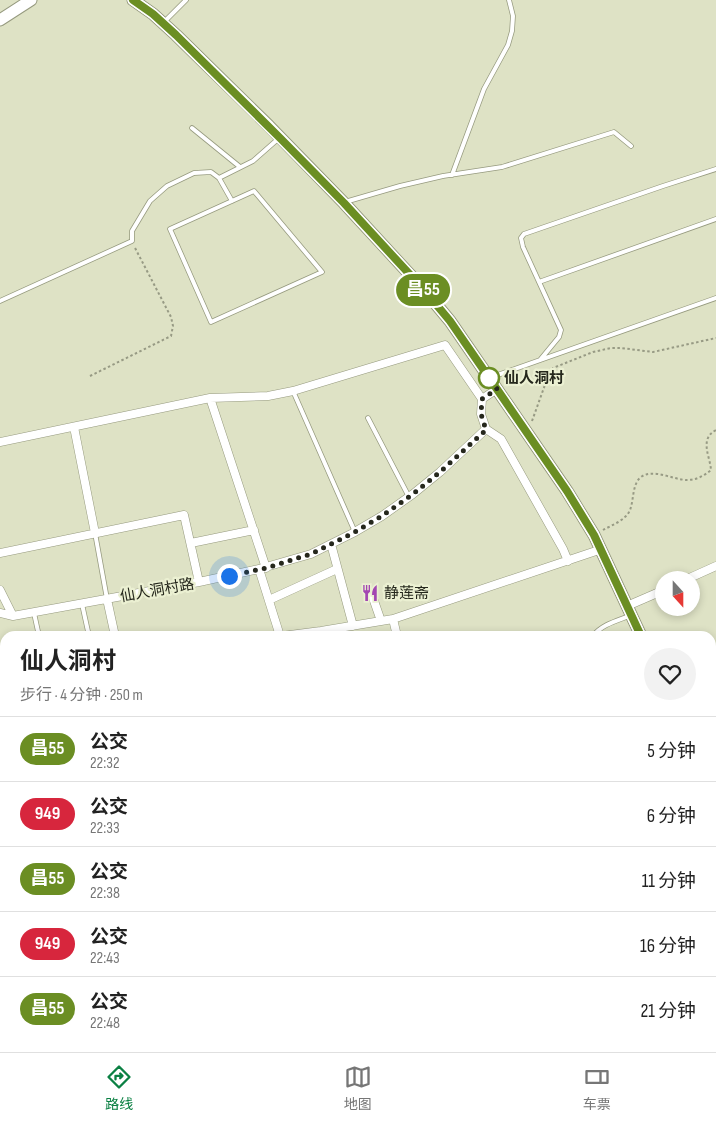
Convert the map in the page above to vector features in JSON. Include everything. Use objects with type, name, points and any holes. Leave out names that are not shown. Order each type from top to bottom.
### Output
[{"type":"street","points":[[0,20],[31,0]]},
{"type":"street","points":[[133,0],[163,23],[280,138],[344,203],[450,321],[567,491],[594,535],[639,631]]},
{"type":"street","points":[[0,442],[210,398],[268,396],[293,391],[445,345],[482,399],[481,414],[486,430],[501,439],[564,549],[568,561]]},
{"type":"street","points":[[482,399],[497,389]]},
{"type":"street","points":[[210,398],[254,530],[269,600],[279,631]]},
{"type":"street","points":[[74,427],[95,533]]},
{"type":"street","name":"仙人洞村路","points":[[13,616],[200,582],[263,568],[311,554],[356,532],[409,497],[486,430]]},
{"type":"street","points":[[0,553],[184,515],[200,582]]},
{"type":"street","points":[[191,543],[254,530]]},
{"type":"street","points":[[331,544],[353,626]]},
{"type":"street","points":[[317,631],[393,619],[602,549]]},
{"type":"street","points":[[700,573],[716,566]]},
{"type":"street","points":[[269,600],[337,569]]},
{"type":"street","points":[[0,590],[13,616]]},
{"type":"street","points":[[372,595],[380,621]]},
{"type":"street","points":[[629,611],[655,595]]},
{"type":"street","points":[[107,599],[115,631]]},
{"type":"street","points":[[0,613],[13,616]]},
{"type":"street","points":[[393,619],[396,631]]},
{"type":"lane","points":[[163,23],[186,0]]},
{"type":"lane","points":[[452,175],[484,88],[508,45],[512,31],[513,16],[510,0]]},
{"type":"lane","points":[[192,128],[240,167]]},
{"type":"lane","points":[[344,203],[400,186],[502,167],[614,132],[631,146]]},
{"type":"lane","points":[[219,178],[252,161],[280,138]]},
{"type":"lane","points":[[540,360],[559,337],[561,330],[523,246],[521,238],[524,234],[716,169]]},
{"type":"lane","points":[[0,301],[132,242],[132,231],[150,201],[167,186],[194,173],[211,172],[219,178],[232,201]]},
{"type":"lane","points":[[254,191],[322,272],[212,322],[170,229],[232,201],[254,191]]},
{"type":"lane","points":[[539,282],[716,219]]},
{"type":"lane","points":[[489,378],[716,298]]},
{"type":"lane","points":[[293,391],[356,532]]},
{"type":"lane","points":[[368,418],[409,497]]},
{"type":"lane","points":[[95,533],[107,599]]},
{"type":"lane","points":[[82,604],[88,631]]},
{"type":"lane","points":[[597,631],[629,611]]},
{"type":"lane","points":[[34,612],[38,631]]},
{"type":"path","points":[[90,376],[171,336],[173,326],[171,317],[132,242]]},
{"type":"path","points":[[527,432],[553,368],[593,352],[610,348],[653,352],[716,338]]},
{"type":"path","points":[[594,535],[624,518],[630,510],[640,477],[648,474],[686,480],[704,476],[711,470],[711,462],[706,447],[707,439],[716,430]]},
{"type":"bus line","name":"昌55","points":[[133,0],[153,14],[176,35],[280,138],[344,203],[450,321],[567,491],[594,535],[639,631]]},
{"type":"place","name":"仙人洞村","points":[[489,378]]},
{"type":"place","name":"静莲斋","points":[[370,593]]},
{"type":"route","points":[[229,576],[266,568],[311,554],[356,532],[413,494],[486,430],[481,414],[482,399],[497,389],[489,378]]}]
